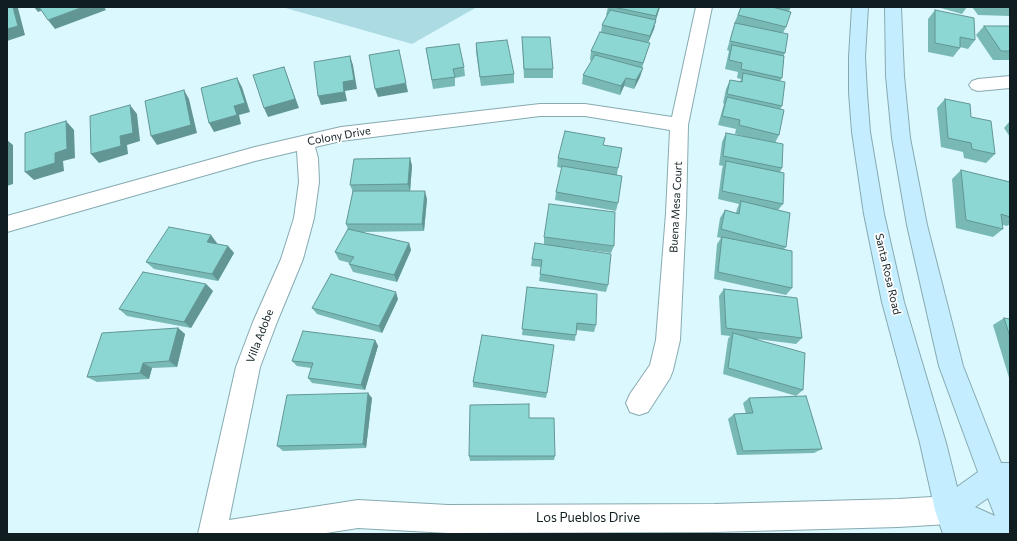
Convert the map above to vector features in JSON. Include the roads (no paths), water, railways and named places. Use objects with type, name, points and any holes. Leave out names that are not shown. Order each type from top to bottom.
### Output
[{"type":"main road","name":"Santa Rosa Road","points":[[860,7],[856,57],[858,93],[861,132],[874,214],[893,302],[933,443],[953,522]]},
{"type":"main road","points":[[893,7],[895,76],[901,138],[917,225],[951,366],[1001,477],[1010,517]]},
{"type":"main road","points":[[953,522],[1001,477]]},
{"type":"main road","name":"Los Pueblos Drive","points":[[953,522],[1004,534]]},
{"type":"street","name":"Buena Mesa Court","points":[[639,403],[661,370],[668,340],[676,213],[679,125],[704,7]]},
{"type":"street","points":[[978,85],[1010,82]]},
{"type":"street","name":"Colony Drive","points":[[7,224],[255,154],[341,134],[540,110],[585,110],[679,125]]},
{"type":"street","name":"Villa Adobe","points":[[212,534],[248,367],[265,322],[292,259],[304,218],[309,182],[308,158],[304,142]]},
{"type":"street","name":"Los Pueblos Drive","points":[[229,534],[358,514],[446,527],[716,526],[890,513],[953,522]]}]
